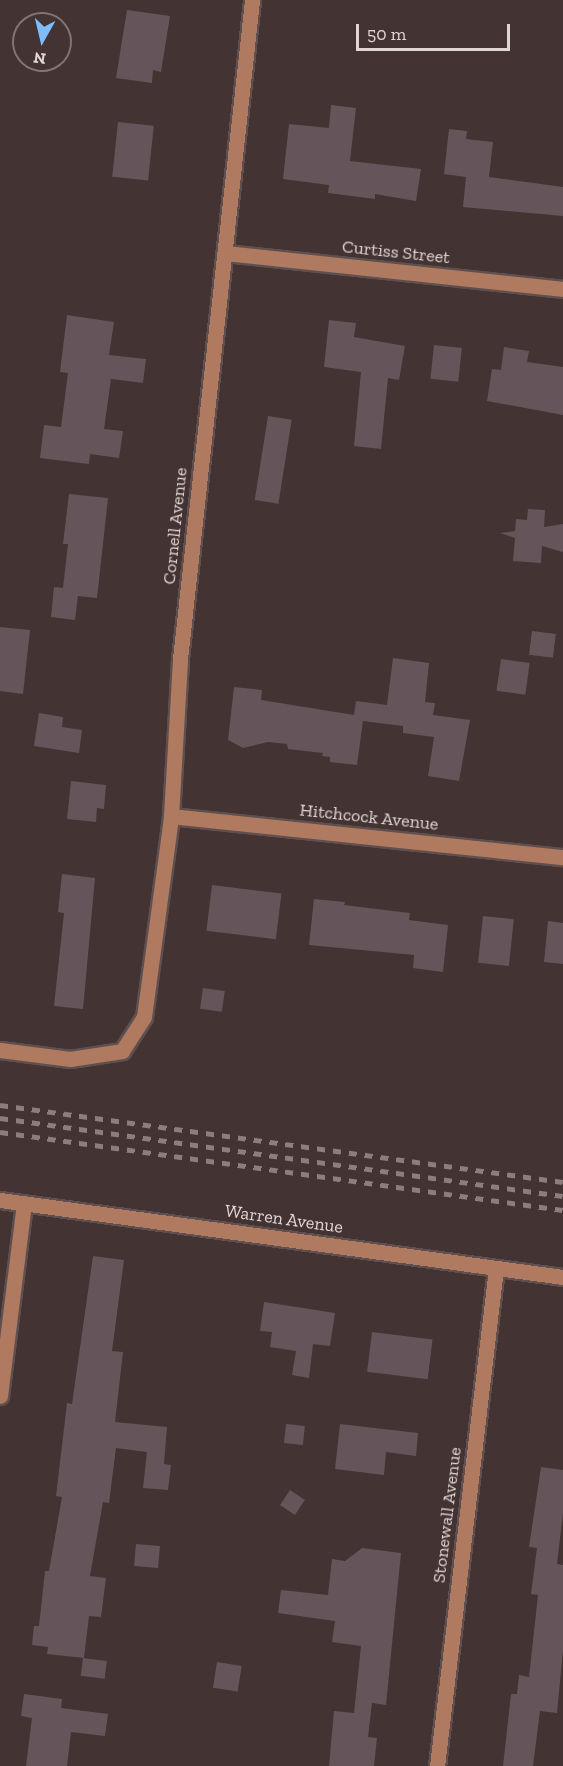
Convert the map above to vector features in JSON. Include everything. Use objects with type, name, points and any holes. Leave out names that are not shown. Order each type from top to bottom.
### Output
[{"type":"street","name":"Cornell Avenue","points":[[0,1050],[70,1059],[122,1051],[144,1017],[171,816],[180,659],[252,0]]},
{"type":"street","name":"Curtiss Street","points":[[226,253],[563,289]]},
{"type":"street","name":"Hitchcock Avenue","points":[[171,816],[563,857]]},
{"type":"street","name":"Warren Avenue","points":[[0,1200],[563,1277]]},
{"type":"street","points":[[0,1396],[24,1203]]},
{"type":"street","name":"Stonewall Avenue","points":[[437,1766],[496,1268]]},
{"type":"building","points":[[127,10],[170,16],[161,72],[153,70],[152,83],[116,78]]},
{"type":"building","points":[[331,105],[356,108],[350,161],[421,169],[416,201],[375,194],[375,199],[328,193],[329,185],[283,179],[289,124],[329,128]]},
{"type":"building","points":[[118,122],[154,126],[148,180],[112,177]]},
{"type":"building","points":[[449,129],[467,131],[466,139],[493,142],[489,177],[563,187],[563,216],[463,207],[466,177],[444,174]]},
{"type":"building","points":[[67,315],[114,322],[109,355],[146,359],[143,383],[111,379],[104,429],[123,431],[119,458],[90,454],[89,464],[40,458],[44,425],[61,427],[68,373],[60,372]]},
{"type":"building","points":[[329,320],[356,323],[354,337],[405,346],[399,380],[388,378],[381,449],[354,446],[361,372],[324,367]]},
{"type":"building","points":[[434,345],[462,348],[458,382],[430,379]]},
{"type":"building","points":[[504,347],[529,351],[527,362],[563,367],[563,415],[487,401],[492,369],[501,370]]},
{"type":"building","points":[[268,416],[292,420],[278,504],[255,500]]},
{"type":"building","points":[[69,494],[108,498],[97,598],[78,596],[75,620],[51,617],[54,587],[63,588],[68,544],[63,544]]},
{"type":"building","points":[[528,509],[545,510],[544,527],[563,524],[563,552],[542,546],[541,563],[513,561],[515,538],[500,533],[515,531],[516,519],[527,520]]},
{"type":"building","points":[[0,627],[30,630],[23,694],[0,691]]},
{"type":"building","points":[[532,631],[556,634],[553,658],[529,655]]},
{"type":"building","points":[[393,658],[429,663],[425,702],[435,703],[433,715],[470,720],[459,781],[428,776],[434,737],[403,733],[403,726],[363,721],[357,765],[330,762],[330,757],[322,756],[323,753],[288,749],[287,744],[268,742],[243,748],[228,740],[234,687],[262,690],[261,700],[354,715],[356,701],[387,705]]},
{"type":"building","points":[[501,659],[530,663],[525,695],[497,691]]},
{"type":"building","points":[[39,713],[63,717],[62,727],[82,730],[79,753],[34,746]]},
{"type":"building","points":[[71,781],[106,785],[104,809],[97,808],[96,822],[67,819]]},
{"type":"building","points":[[62,874],[95,878],[83,1009],[54,1006],[64,913],[58,912]]},
{"type":"building","points":[[212,885],[281,894],[276,939],[206,931]]},
{"type":"building","points":[[314,899],[410,913],[409,920],[448,925],[443,972],[413,968],[414,955],[309,945]]},
{"type":"building","points":[[483,916],[514,919],[509,966],[478,963]]},
{"type":"building","points":[[548,921],[563,923],[563,964],[544,962]]},
{"type":"building","points":[[203,988],[225,991],[222,1012],[200,1009]]},
{"type":"building","points":[[93,1256],[124,1260],[112,1351],[123,1352],[115,1422],[167,1427],[164,1464],[171,1465],[168,1490],[143,1488],[147,1452],[116,1448],[109,1503],[103,1502],[90,1576],[106,1578],[101,1617],[89,1616],[84,1658],[47,1654],[48,1647],[32,1645],[34,1626],[39,1626],[45,1571],[49,1571],[62,1497],[56,1496],[67,1403],[72,1404]]},
{"type":"building","points":[[264,1302],[335,1313],[330,1346],[313,1344],[309,1378],[292,1375],[296,1351],[270,1347],[272,1332],[260,1331]]},
{"type":"building","points":[[372,1332],[433,1339],[428,1379],[367,1372]]},
{"type":"building","points":[[286,1424],[305,1426],[303,1445],[284,1443]]},
{"type":"building","points":[[340,1424],[418,1433],[416,1456],[386,1452],[384,1475],[335,1469]]},
{"type":"building","points":[[541,1467],[563,1470],[563,1513],[557,1564],[563,1565],[563,1650],[557,1713],[540,1711],[533,1766],[503,1766],[511,1694],[517,1694],[519,1675],[529,1677],[538,1595],[531,1594],[537,1548],[529,1547]]},
{"type":"building","points":[[290,1490],[305,1500],[295,1515],[280,1505]]},
{"type":"building","points":[[136,1544],[160,1546],[158,1568],[134,1566]]},
{"type":"building","points":[[362,1548],[401,1553],[386,1705],[372,1703],[368,1737],[377,1738],[374,1766],[329,1766],[334,1711],[354,1713],[361,1646],[332,1642],[335,1621],[278,1613],[281,1590],[328,1595],[332,1559],[345,1561]]},
{"type":"building","points":[[83,1658],[107,1661],[105,1679],[81,1676]]},
{"type":"building","points":[[217,1662],[242,1666],[238,1692],[213,1688]]},
{"type":"building","points":[[24,1694],[62,1699],[61,1708],[108,1714],[105,1736],[71,1732],[67,1766],[26,1766],[32,1718],[21,1716]]},
{"type":"railway","points":[[0,1105],[563,1182]]},
{"type":"railway","points":[[0,1118],[563,1196]]},
{"type":"railway","points":[[0,1132],[563,1210]]}]
